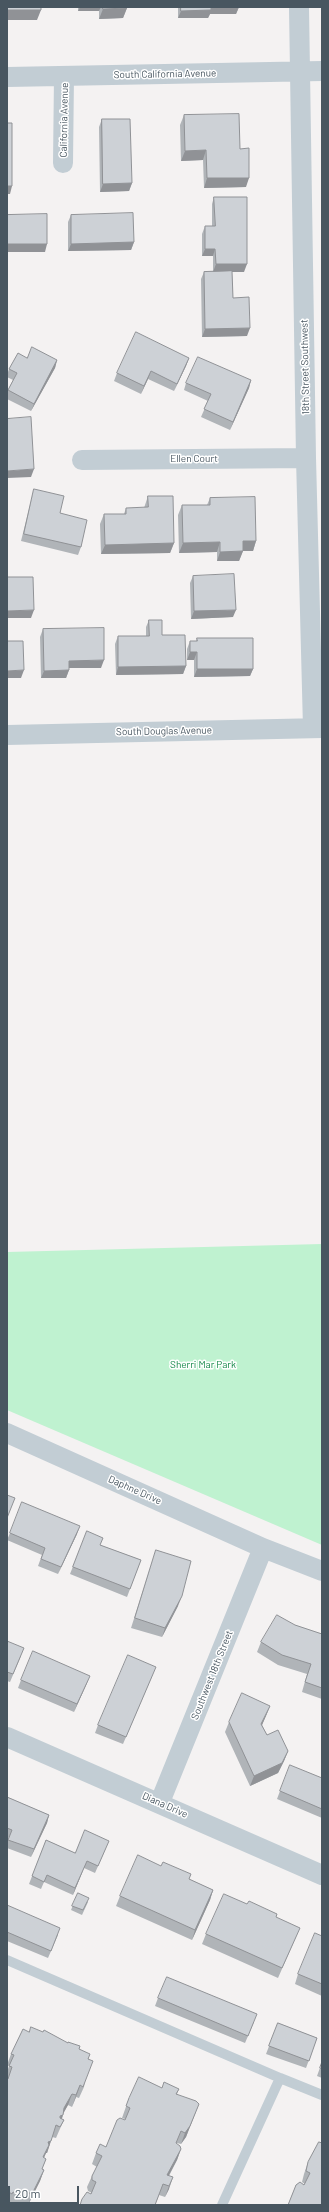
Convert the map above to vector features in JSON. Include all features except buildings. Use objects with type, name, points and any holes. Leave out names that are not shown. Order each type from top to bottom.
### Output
[{"type":"street","name":"18th Street Southwest","points":[[299,7],[306,458],[317,728]]},
{"type":"street","name":"South California Avenue","points":[[7,77],[322,71]]},
{"type":"street","name":"California Avenue","points":[[63,163],[64,76]]},
{"type":"street","name":"Ellen Court","points":[[82,460],[306,458]]},
{"type":"street","name":"South Douglas Avenue","points":[[7,735],[317,728]]},
{"type":"street","name":"Daphne Drive","points":[[7,1433],[263,1548],[322,1570]]},
{"type":"street","name":"Southwest 18th Street","points":[[160,1802],[263,1548]]},
{"type":"street","name":"Diana Drive","points":[[7,1737],[160,1802],[322,1875]]},
{"type":"lane","points":[[7,1960],[322,2095]]},
{"type":"lane","points":[[222,2205],[280,2078]]},
{"type":"green space","name":"Sherri Mar Park","points":[[322,1244],[322,1545],[7,1410],[7,1252]]}]
